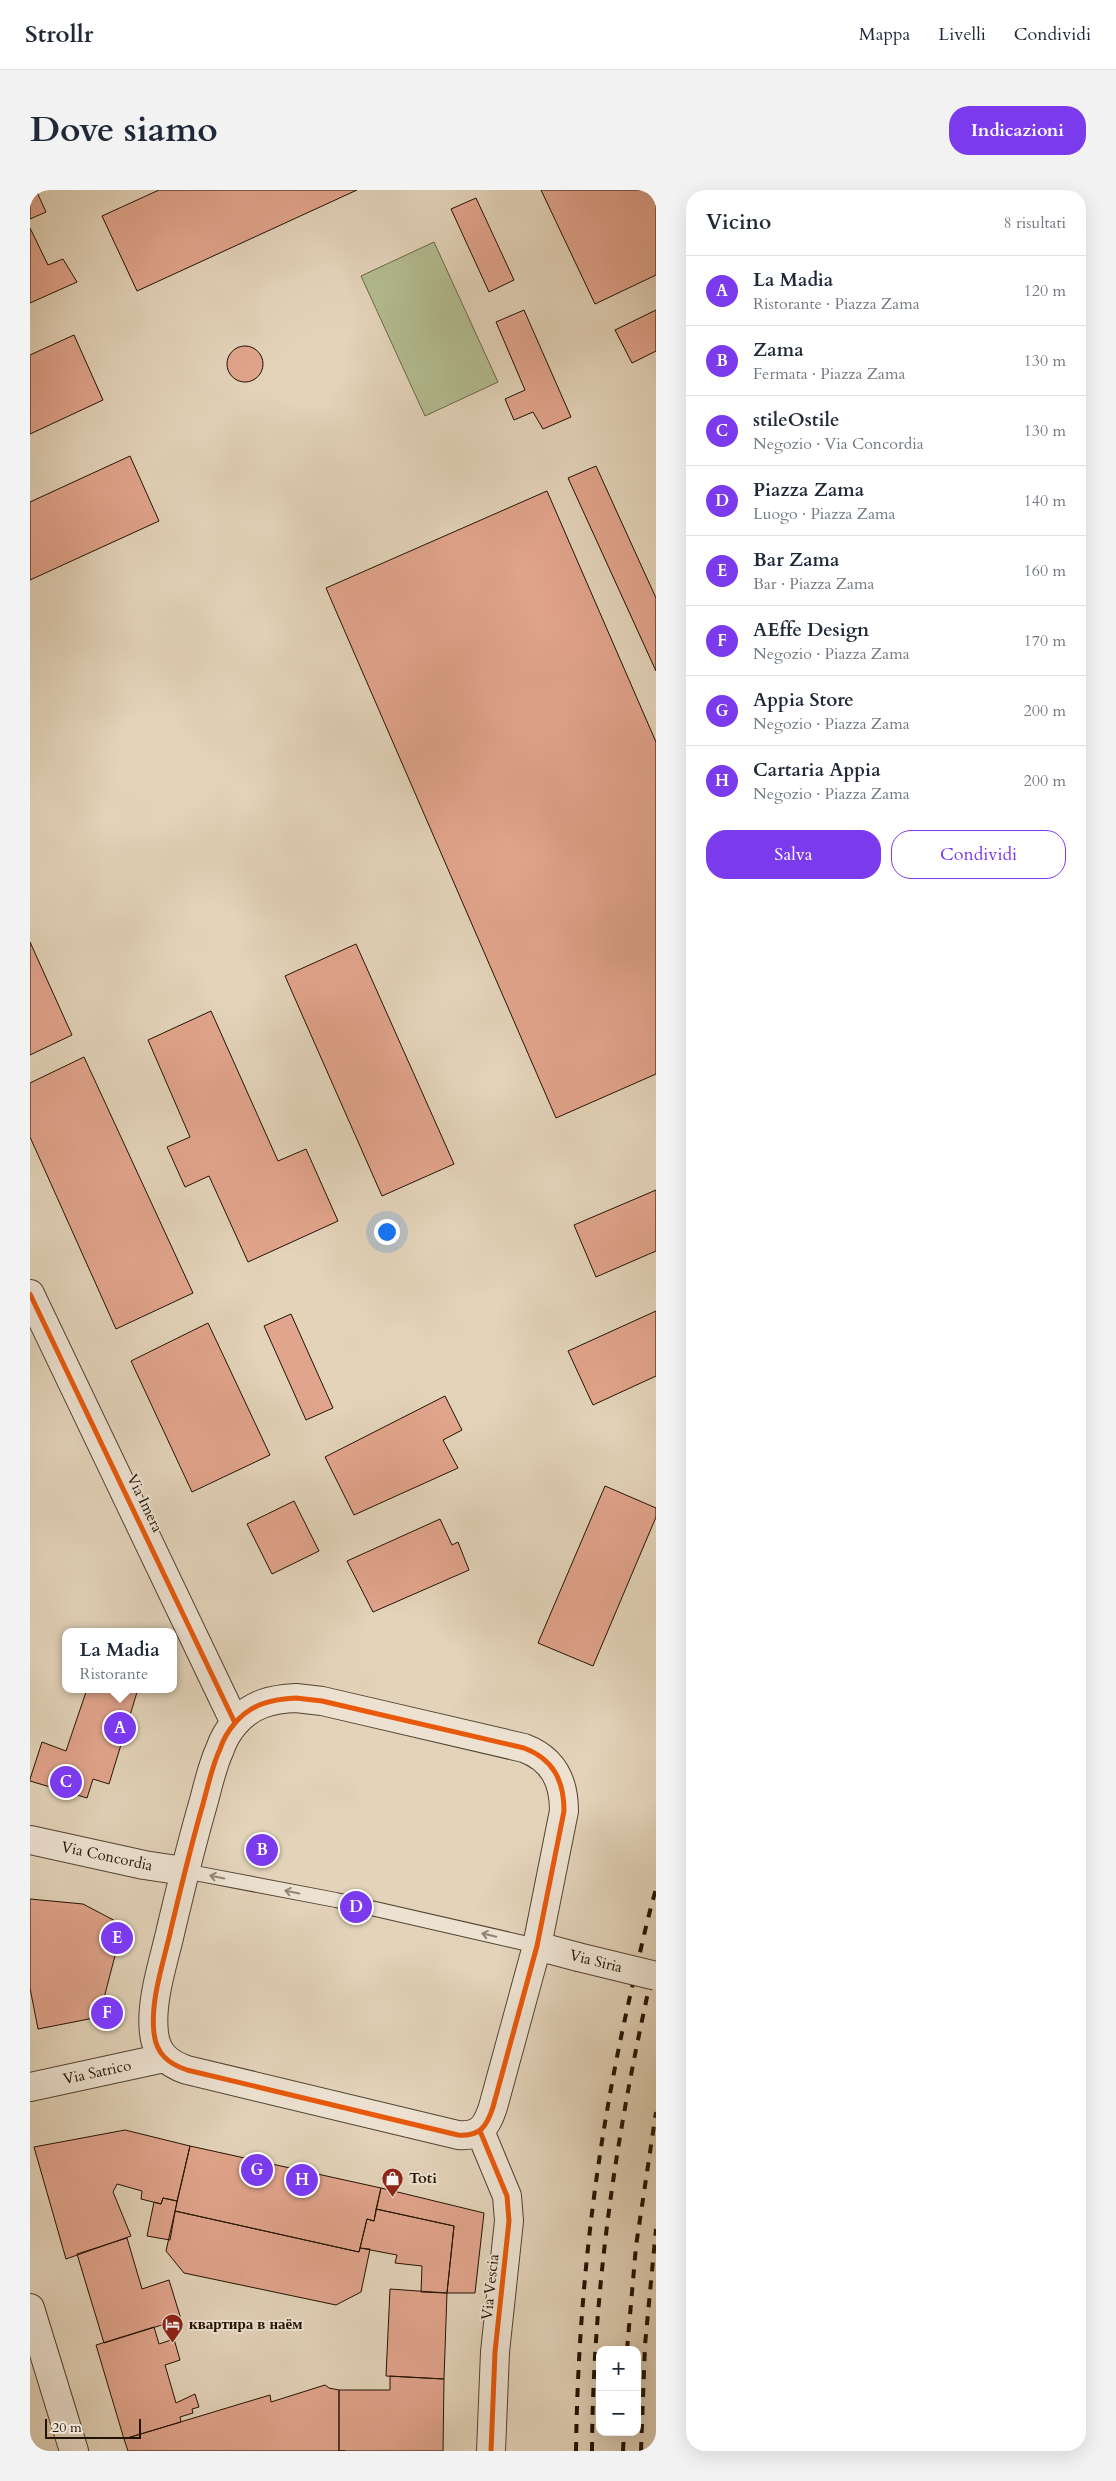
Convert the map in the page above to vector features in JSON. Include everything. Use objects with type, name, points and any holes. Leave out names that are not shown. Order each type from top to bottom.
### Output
[{"type":"street","name":"Via Imera","points":[[30,1294],[235,1723]]},
{"type":"street","points":[[278,1699],[311,1699],[524,1748],[543,1757],[557,1773],[564,1796],[564,1810],[537,1946],[503,2077],[489,2121],[480,2131],[467,2136],[458,2135],[187,2070],[170,2063],[164,2058],[157,2046],[154,2033],[154,2016],[165,1955],[184,1871],[219,1750],[235,1723],[254,1707],[266,1702],[278,1699]]},
{"type":"street","name":"Via Concordia","points":[[30,1840],[144,1865],[184,1871]]},
{"type":"street","name":"Via Siria","points":[[537,1946],[656,1976]]},
{"type":"street","name":"Via Satrico","points":[[30,2087],[164,2058]]},
{"type":"street","name":"Via Vescia","points":[[480,2131],[507,2196],[509,2221],[495,2352],[491,2451]]},
{"type":"street","points":[[30,2308],[74,2451]]},
{"type":"lane","points":[[184,1871],[336,1900],[537,1946]]},
{"type":"green space","points":[[434,242],[498,382],[425,416],[361,276]]},
{"type":"building","points":[[30,190],[36,190],[46,212],[30,219]]},
{"type":"building","points":[[159,190],[357,190],[137,291],[102,216]]},
{"type":"building","points":[[541,190],[656,190],[656,275],[595,304]]},
{"type":"building","points":[[476,198],[514,280],[489,292],[451,209]]},
{"type":"building","points":[[30,228],[48,265],[63,259],[77,282],[30,303]]},
{"type":"building","points":[[524,310],[571,417],[543,429],[533,412],[514,420],[505,399],[525,390],[496,322]]},
{"type":"building","points":[[656,310],[656,351],[632,363],[615,330]]},
{"type":"building","points":[[74,335],[103,400],[30,434],[30,355]]},
{"type":"building","points":[[245,346],[252,347],[258,351],[262,357],[262,371],[258,377],[252,381],[245,382],[238,381],[232,377],[228,371],[227,364],[228,357],[232,351],[238,347]]},
{"type":"building","points":[[130,456],[159,521],[30,580],[30,502]]},
{"type":"building","points":[[596,466],[656,598],[656,671],[568,478]]},
{"type":"building","points":[[547,491],[656,742],[656,1074],[556,1118],[326,588]]},
{"type":"building","points":[[30,942],[72,1035],[30,1055]]},
{"type":"building","points":[[356,944],[454,1164],[382,1196],[285,976]]},
{"type":"building","points":[[211,1011],[278,1161],[306,1149],[338,1221],[248,1262],[209,1176],[185,1187],[167,1147],[190,1137],[148,1040]]},
{"type":"building","points":[[84,1057],[193,1293],[116,1329],[30,1137],[30,1083]]},
{"type":"building","points":[[656,1190],[656,1251],[596,1277],[574,1225]]},
{"type":"building","points":[[656,1311],[656,1376],[593,1405],[568,1351]]},
{"type":"building","points":[[291,1314],[333,1408],[306,1420],[264,1326]]},
{"type":"building","points":[[208,1323],[270,1455],[192,1492],[131,1361]]},
{"type":"building","points":[[445,1396],[462,1430],[443,1440],[458,1468],[354,1515],[325,1457]]},
{"type":"building","points":[[605,1486],[656,1508],[656,1517],[593,1666],[538,1643]]},
{"type":"building","points":[[294,1501],[319,1551],[272,1574],[247,1524]]},
{"type":"building","points":[[440,1519],[452,1545],[458,1542],[469,1570],[373,1612],[347,1561]]},
{"type":"building","points":[[86,1693],[137,1693],[109,1784],[93,1779],[87,1798],[30,1781],[42,1742],[66,1751]]},
{"type":"building","points":[[30,1899],[83,1904],[123,1925],[99,2017],[38,2029],[30,1988]]},
{"type":"building","points":[[125,2130],[190,2146],[177,2201],[163,2198],[161,2204],[141,2199],[142,2191],[117,2184],[113,2192],[131,2236],[66,2259],[34,2147]]},
{"type":"building","points":[[190,2146],[381,2188],[374,2221],[367,2219],[359,2252],[175,2211]]},
{"type":"building","points":[[381,2188],[484,2213],[475,2293],[447,2293],[454,2226],[376,2209]]},
{"type":"building","points":[[163,2198],[177,2201],[170,2240],[147,2236],[154,2202],[161,2204]]},
{"type":"building","points":[[376,2209],[454,2226],[447,2293],[421,2292],[422,2266],[395,2263],[397,2255],[360,2248],[367,2219],[374,2221]]},
{"type":"building","points":[[175,2211],[359,2252],[360,2248],[370,2249],[361,2292],[336,2305],[184,2273],[166,2251]]},
{"type":"building","points":[[127,2238],[142,2289],[169,2280],[181,2319],[104,2343],[77,2254]]},
{"type":"building","points":[[390,2289],[447,2293],[444,2379],[386,2376]]},
{"type":"building","points":[[154,2327],[159,2344],[174,2339],[180,2360],[165,2365],[176,2403],[195,2394],[199,2407],[192,2409],[193,2413],[180,2417],[181,2422],[124,2439],[96,2345]]},
{"type":"building","points":[[390,2376],[444,2379],[443,2451],[339,2451],[339,2390],[390,2390]]},
{"type":"building","points":[[325,2385],[339,2390],[339,2451],[128,2451],[124,2439],[270,2395],[271,2402]]},
{"type":"railway","points":[[576,2451],[585,2277],[599,2163],[619,2049],[656,1889]]},
{"type":"railway","points":[[592,2451],[597,2325],[610,2202],[630,2080],[656,1957]]},
{"type":"railway","points":[[627,2346],[636,2246],[656,2112]]},
{"type":"railway","points":[[641,2451],[645,2345],[656,2229]]},
{"type":"railway","points":[[623,2451],[624,2436]]},
{"type":"cycle path","points":[[30,1294],[235,1723]]},
{"type":"cycle path","points":[[296,1698],[322,1701],[524,1748],[542,1758],[555,1772],[559,1780],[564,1811],[537,1946],[493,2107],[485,2125],[477,2132],[458,2135],[187,2070],[169,2061],[157,2047],[153,2020],[158,1981],[190,1850],[217,1756],[230,1729],[248,1711],[270,1701],[296,1698]]},
{"type":"cycle path","points":[[480,2131],[507,2196],[509,2221],[495,2352],[491,2451]]},
{"type":"place","name":"La Madia","points":[[120,1728]]},
{"type":"place","name":"stileOstile","points":[[66,1782]]},
{"type":"place","name":"Zama","points":[[262,1850]]},
{"type":"place","name":"Piazza Zama","points":[[356,1907]]},
{"type":"place","name":"Bar Zama","points":[[117,1938]]},
{"type":"place","name":"AEffe Design","points":[[107,2013]]},
{"type":"place","name":"Appia Store","points":[[257,2170]]},
{"type":"place","name":"Cartaria Appia","points":[[302,2180]]},
{"type":"place","name":"Toti","points":[[393,2197]]},
{"type":"place","name":"квартира в наём","points":[[173,2343]]}]
